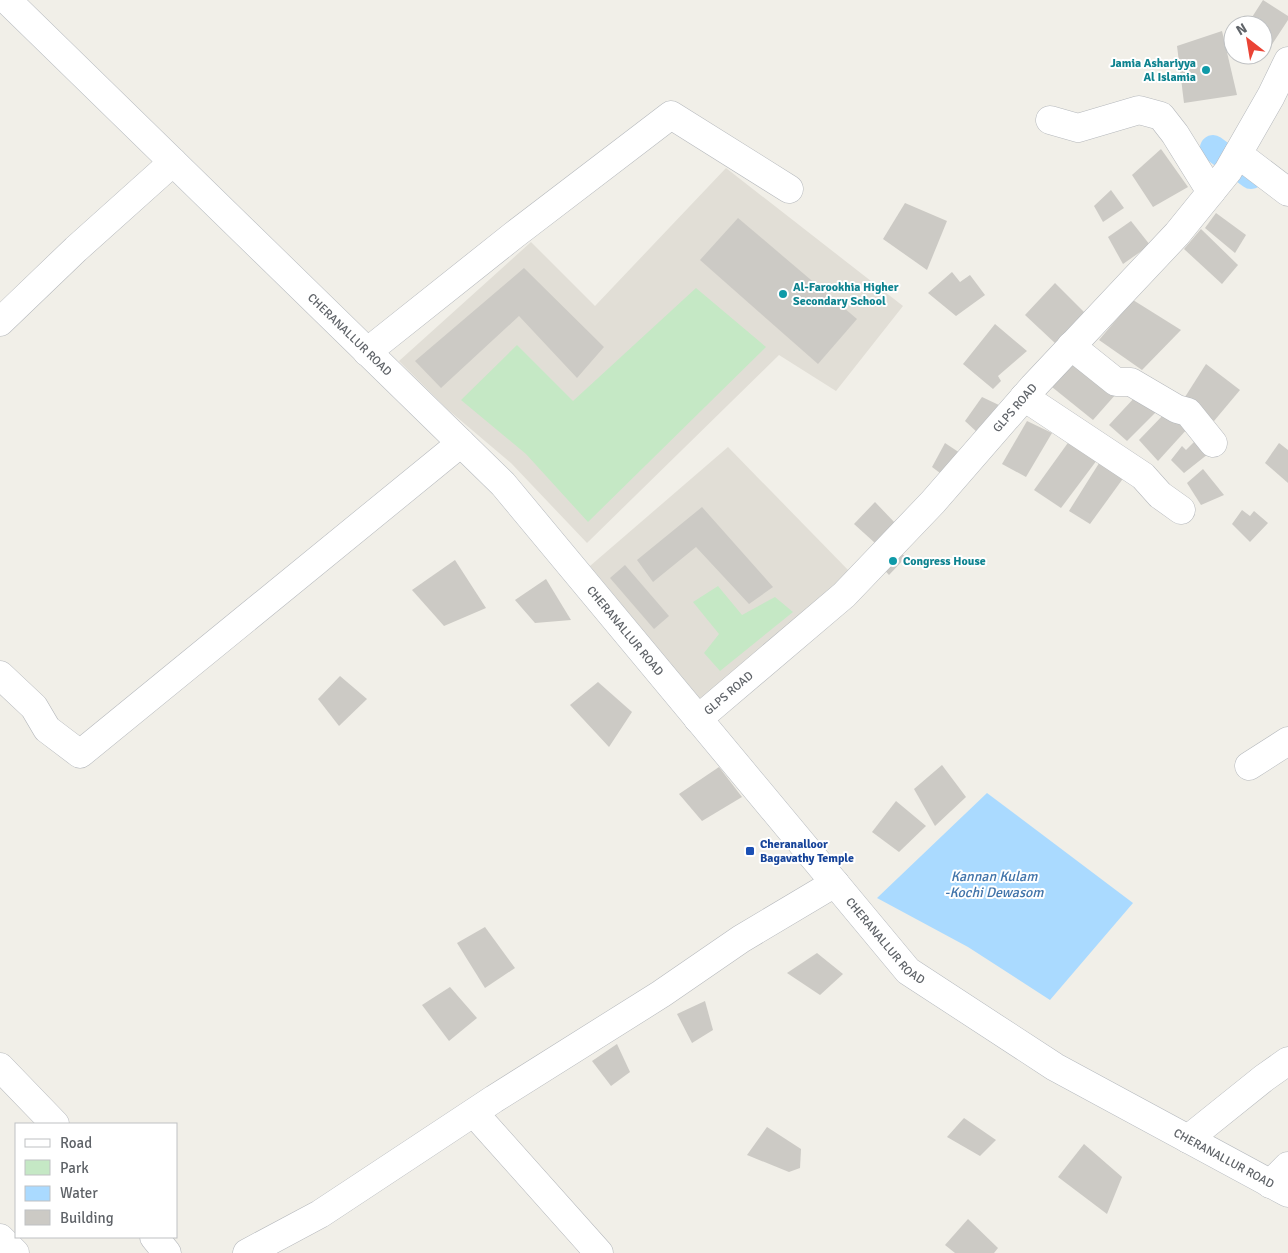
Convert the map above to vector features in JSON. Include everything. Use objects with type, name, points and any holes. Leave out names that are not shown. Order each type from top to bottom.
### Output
[{"type":"street","name":"CHERANALLUR ROAD","points":[[7,0],[503,484],[908,971],[1054,1067],[1188,1139],[1282,1181]]},
{"type":"street","name":"GLPS ROAD","points":[[698,719],[844,595],[933,502],[1024,397],[1177,234],[1235,160],[1288,60]]},
{"type":"street","points":[[1050,120],[1078,128],[1139,110],[1161,116],[1175,134],[1211,192]]},
{"type":"street","points":[[367,352],[514,235],[671,115],[790,189]]},
{"type":"street","points":[[1235,160],[1288,192]]},
{"type":"street","points":[[0,322],[76,249],[173,162]]},
{"type":"street","points":[[1071,346],[1116,382],[1131,382],[1177,409],[1188,412],[1213,443]]},
{"type":"street","points":[[1024,397],[1143,476],[1160,495],[1181,510]]},
{"type":"street","points":[[0,675],[34,707],[47,729],[80,754],[461,443]]},
{"type":"street","points":[[1249,766],[1288,742]]},
{"type":"street","points":[[247,1253],[320,1214],[474,1112],[661,994],[741,939],[835,883]]},
{"type":"street","points":[[1188,1139],[1264,1078],[1288,1062]]},
{"type":"street","points":[[0,1067],[54,1123]]},
{"type":"street","points":[[474,1112],[599,1253]]},
{"type":"street","points":[[0,1238],[15,1253]]},
{"type":"street","points":[[155,1238],[167,1253]]},
{"type":"shaded area","points":[[726,168],[903,306],[836,391],[779,355],[587,543],[511,463],[446,408],[399,361],[531,242],[595,306]]},
{"type":"shaded area","points":[[728,447],[851,573],[701,701],[590,566]]},
{"type":"green space","points":[[696,288],[766,347],[588,522],[526,454],[461,400],[517,345],[573,401]]},
{"type":"green space","points":[[718,586],[742,615],[775,597],[793,612],[720,671],[704,653],[719,634],[693,602]]},
{"type":"water","name":"Kannan Kulam -Kochi Dewasom","points":[[987,793],[1133,903],[1050,1000],[968,947],[877,898]]},
{"type":"building","points":[[1263,0],[1288,16],[1288,20],[1273,43],[1273,15],[1253,15]]},
{"type":"building","name":"Jamia Ashariyya Al Islamia","points":[[1222,31],[1223,65],[1230,65],[1237,95],[1184,103],[1177,46]]},
{"type":"building","points":[[1161,149],[1188,187],[1153,207],[1132,175]]},
{"type":"building","points":[[1111,190],[1124,208],[1103,222],[1094,206]]},
{"type":"building","points":[[905,203],[947,221],[927,270],[883,239]]},
{"type":"building","points":[[1216,213],[1246,235],[1235,253],[1205,228]]},
{"type":"building","name":"Al-Farookhia Higher Secondary School","points":[[738,218],[857,319],[818,364],[700,260]]},
{"type":"building","points":[[1131,221],[1150,245],[1123,264],[1108,237]]},
{"type":"building","points":[[1201,229],[1238,265],[1222,284],[1184,249]]},
{"type":"building","points":[[524,268],[604,347],[577,378],[519,316],[441,388],[415,361]]},
{"type":"building","points":[[952,272],[960,282],[970,275],[985,295],[956,316],[928,293]]},
{"type":"building","points":[[1055,283],[1085,313],[1056,344],[1025,315]]},
{"type":"building","points":[[1133,300],[1181,330],[1142,370],[1099,340]]},
{"type":"building","points":[[995,324],[1027,351],[998,376],[1001,381],[993,389],[963,364]]},
{"type":"building","points":[[1073,359],[1116,394],[1093,420],[1052,387]]},
{"type":"building","points":[[1206,364],[1240,390],[1214,421],[1185,397]]},
{"type":"building","points":[[1136,396],[1159,409],[1127,441],[1109,425]]},
{"type":"building","points":[[982,397],[1001,406],[978,433],[965,421]]},
{"type":"building","points":[[1167,411],[1188,428],[1158,461],[1139,440]]},
{"type":"building","points":[[1027,421],[1052,433],[1026,477],[1002,464]]},
{"type":"building","points":[[1070,440],[1100,456],[1061,508],[1034,490]]},
{"type":"building","points":[[1194,442],[1208,454],[1184,473],[1171,460],[1182,446],[1186,450]]},
{"type":"building","points":[[945,443],[960,453],[944,476],[932,467]]},
{"type":"building","points":[[1279,443],[1288,450],[1288,483],[1265,463]]},
{"type":"building","points":[[1101,460],[1127,473],[1090,524],[1069,511]]},
{"type":"building","points":[[1203,469],[1224,495],[1201,505],[1187,483]]},
{"type":"building","points":[[875,502],[896,524],[875,543],[854,524]]},
{"type":"building","points":[[702,507],[773,587],[749,604],[696,547],[653,582],[637,560]]},
{"type":"building","points":[[1242,510],[1250,516],[1254,511],[1268,523],[1250,542],[1232,524]]},
{"type":"building","name":"Congress House","points":[[893,547],[906,557],[889,575],[879,564]]},
{"type":"building","points":[[455,560],[486,608],[444,626],[412,590]]},
{"type":"building","points":[[625,565],[669,616],[654,629],[610,578]]},
{"type":"building","points":[[546,579],[571,620],[535,623],[515,600]]},
{"type":"building","points":[[340,676],[367,699],[339,726],[318,699]]},
{"type":"building","points":[[598,682],[632,712],[609,747],[570,705]]},
{"type":"building","points":[[942,765],[966,797],[935,826],[914,789]]},
{"type":"building","points":[[719,767],[742,797],[702,821],[679,794]]},
{"type":"building","points":[[896,801],[926,826],[899,852],[872,832]]},
{"type":"building","points":[[485,927],[515,968],[485,988],[457,943]]},
{"type":"building","points":[[817,953],[843,974],[820,995],[787,973]]},
{"type":"building","points":[[450,987],[477,1018],[449,1041],[422,1005]]},
{"type":"building","points":[[705,1001],[713,1030],[692,1043],[677,1014]]},
{"type":"building","points":[[617,1044],[630,1072],[611,1086],[592,1061]]},
{"type":"building","points":[[964,1118],[996,1140],[980,1156],[947,1137]]},
{"type":"building","points":[[767,1127],[801,1149],[800,1168],[789,1172],[747,1155]]},
{"type":"building","points":[[1084,1144],[1122,1177],[1107,1214],[1058,1177]]},
{"type":"building","points":[[968,1219],[998,1248],[994,1253],[955,1253],[945,1245]]},
{"type":"waterway","points":[[1213,148],[1251,176]]},
{"type":"place","name":"Jamia Ashariyya Al Islamia","points":[[1206,70]]},
{"type":"place","name":"Al-Farookhia Higher Secondary School","points":[[783,294]]},
{"type":"place","name":"Congress House","points":[[893,561]]},
{"type":"place","name":"Cheranalloor Bagavathy Temple","points":[[750,851]]}]
